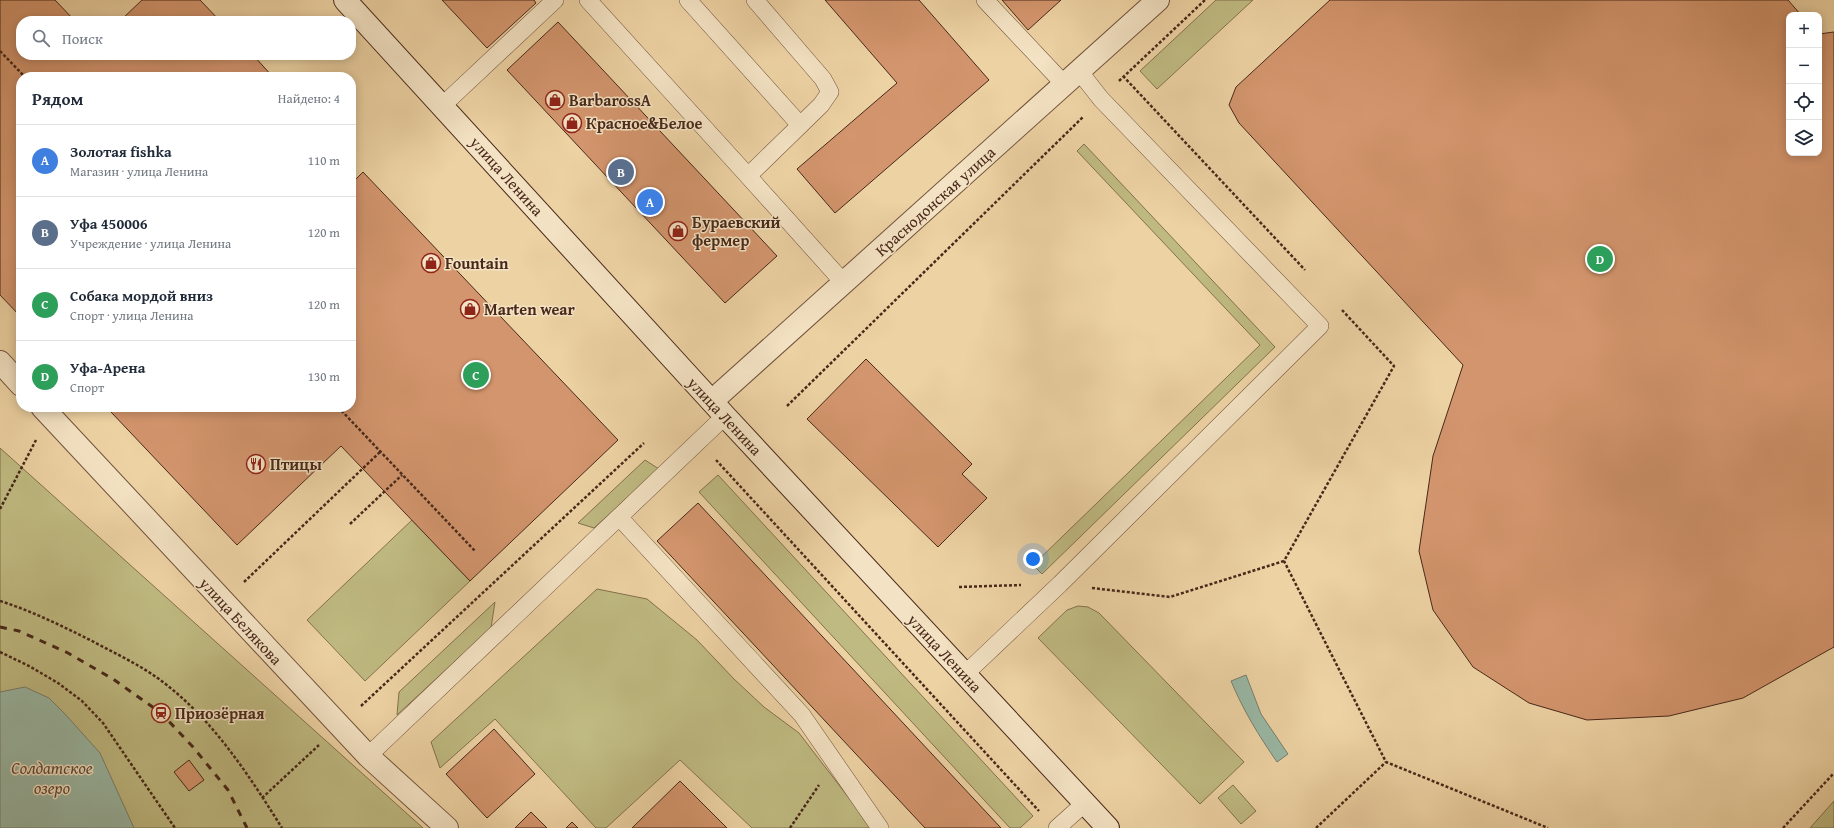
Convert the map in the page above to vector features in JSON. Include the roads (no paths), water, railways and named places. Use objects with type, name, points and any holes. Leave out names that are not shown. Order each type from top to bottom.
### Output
[{"type":"street","name":"улица Ленина","points":[[345,0],[718,409],[1108,828]]},
{"type":"street","name":"Краснодонская улица","points":[[718,409],[844,283],[1158,0]]},
{"type":"street","points":[[0,362],[16,380]]},
{"type":"street","name":"улица Белякова","points":[[46,412],[368,756],[447,828]]},
{"type":"lane","points":[[442,106],[555,0]]},
{"type":"lane","points":[[588,0],[844,283]]},
{"type":"lane","points":[[688,0],[800,126]]},
{"type":"lane","points":[[748,176],[822,105],[830,92],[823,79],[755,0]]},
{"type":"lane","points":[[964,674],[1060,584],[1320,326],[1101,99],[1072,78],[986,0]]},
{"type":"lane","points":[[368,756],[698,441],[718,409]]},
{"type":"lane","points":[[619,517],[802,715],[880,828]]},
{"type":"lane","points":[[1058,828],[1085,803]]},
{"type":"water","points":[[1246,675],[1261,714],[1288,754],[1277,762],[1252,723],[1231,681]]},
{"type":"water","name":"Солдатское озеро","points":[[25,687],[49,698],[100,753],[134,828],[0,828],[0,692]]},
{"type":"railway","points":[[0,627],[19,631],[68,653],[113,679],[161,713],[193,747],[228,790],[247,828]]},
{"type":"place","name":"BarbarossA","points":[[555,100]]},
{"type":"place","name":"Красное&Белое","points":[[572,123]]},
{"type":"place","name":"Уфа 450006","points":[[621,172]]},
{"type":"place","name":"Золотая fishka","points":[[650,202]]},
{"type":"place","name":"Бураевский фермер","points":[[678,231]]},
{"type":"place","name":"Уфа-Арена","points":[[1600,259]]},
{"type":"place","name":"Fountain","points":[[431,263]]},
{"type":"place","name":"Marten wear","points":[[470,309]]},
{"type":"place","name":"Собака мордой вниз","points":[[476,375]]},
{"type":"place","name":"Птицы","points":[[256,464]]},
{"type":"place","name":"Приозёрная","points":[[161,713]]}]
